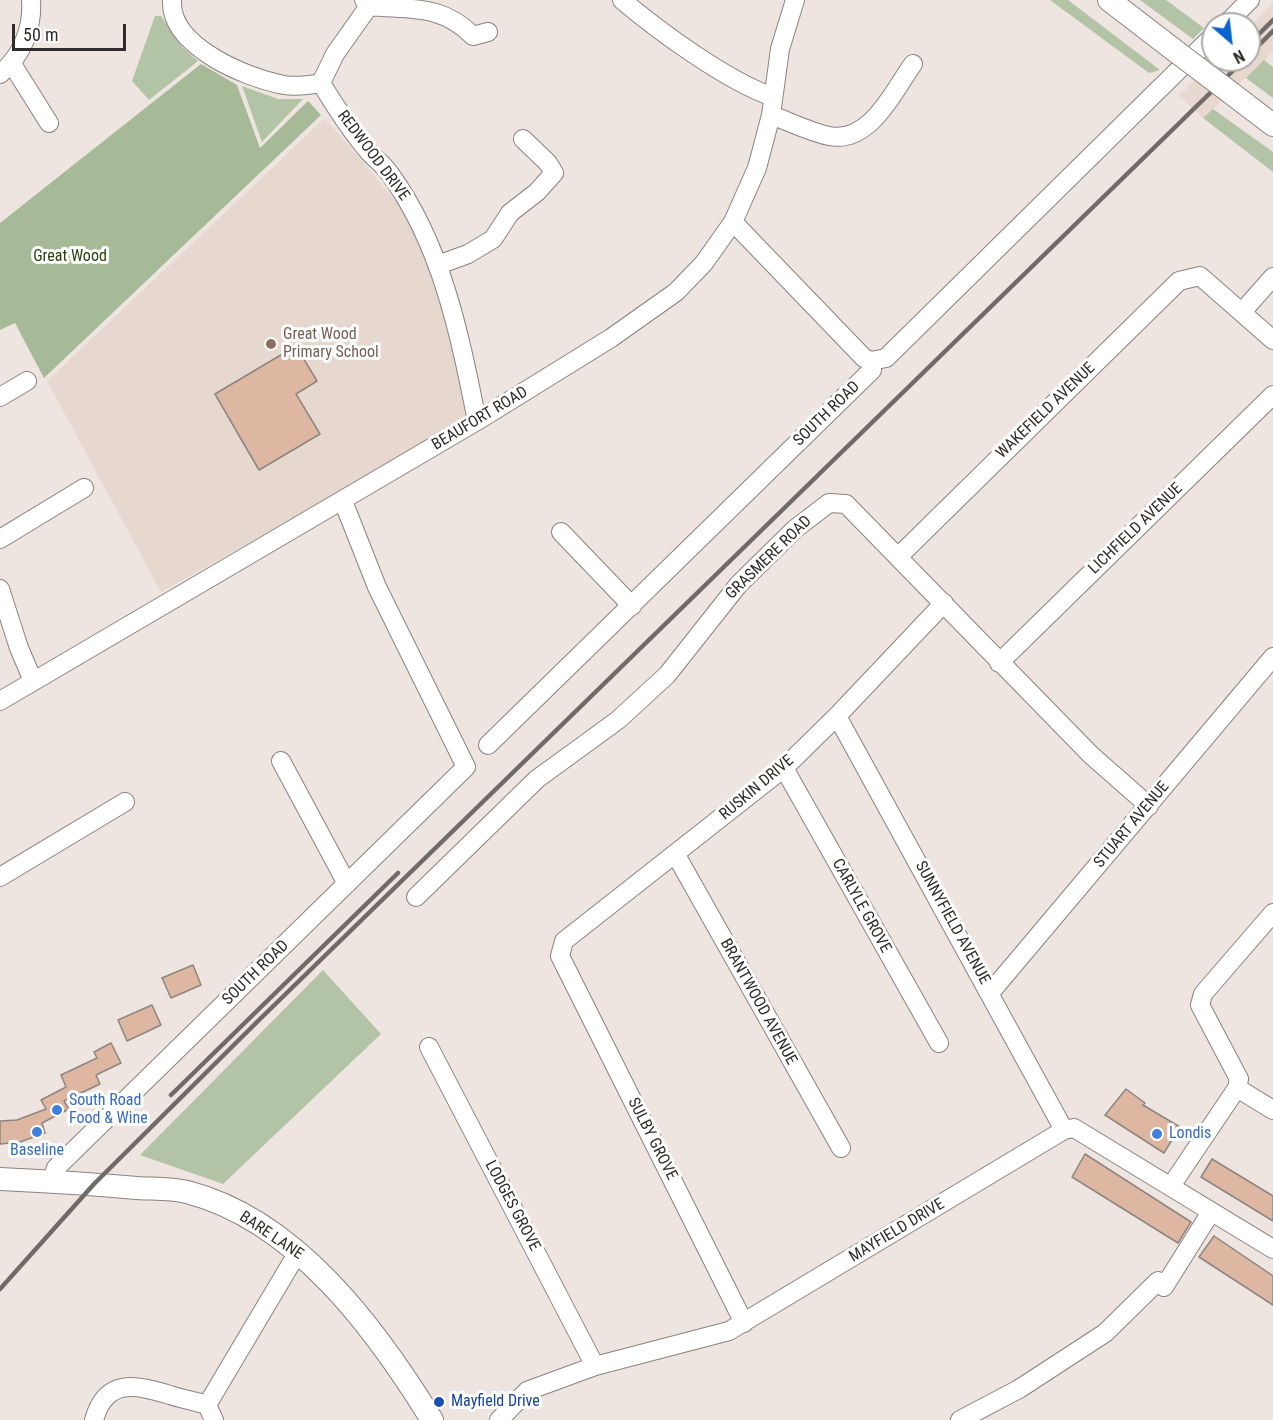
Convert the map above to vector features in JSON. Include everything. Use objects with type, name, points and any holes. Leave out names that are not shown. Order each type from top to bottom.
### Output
[{"type":"main road","points":[[1109,0],[1273,125]]},
{"type":"main road","name":"BARE LANE","points":[[0,1179],[186,1192],[239,1213],[298,1252],[347,1299],[385,1348],[432,1420]]},
{"type":"street","points":[[31,0],[32,13],[27,37],[6,69],[49,123]]},
{"type":"street","points":[[172,0],[171,12],[177,25],[191,41],[232,68],[285,86],[321,83],[335,54],[357,26],[367,3],[440,13],[458,20],[476,39]]},
{"type":"street","points":[[622,0],[644,18],[750,89],[773,97]]},
{"type":"street","name":"BEAUFORT ROAD","points":[[0,700],[477,421],[611,338],[676,292],[704,263],[733,222],[757,168],[771,115],[780,49],[795,0]]},
{"type":"street","points":[[1238,12],[1251,0]]},
{"type":"street","points":[[733,222],[864,358],[871,361],[886,358],[1201,48]]},
{"type":"street","points":[[771,115],[831,137],[857,134],[872,122],[913,64]]},
{"type":"street","name":"REDWOOD DRIVE","points":[[321,83],[368,152],[389,172],[416,215],[438,265],[464,356],[477,421]]},
{"type":"street","points":[[438,265],[468,254],[493,239],[510,213],[537,192],[554,173],[548,163],[523,139]]},
{"type":"street","name":"WAKEFIELD AVENUE","points":[[898,557],[1179,281],[1200,276],[1242,312]]},
{"type":"street","points":[[1273,277],[1242,312],[1273,340]]},
{"type":"street","name":"SOUTH ROAD","points":[[488,745],[873,370],[871,361]]},
{"type":"street","points":[[0,397],[27,381]]},
{"type":"street","name":"LICHFIELD AVENUE","points":[[999,663],[1273,395]]},
{"type":"street","points":[[0,539],[84,488]]},
{"type":"street","name":"SOUTH ROAD","points":[[51,1182],[56,1168],[466,767],[377,586],[343,501]]},
{"type":"street","name":"GRASMERE ROAD","points":[[417,897],[537,778],[618,720],[667,675],[739,584],[795,528],[829,503],[846,504],[1091,755],[1149,806]]},
{"type":"street","points":[[561,532],[632,606]]},
{"type":"street","points":[[0,589],[19,648],[33,681]]},
{"type":"street","name":"RUSKIN DRIVE","points":[[560,956],[564,941],[784,768],[837,716],[944,603]]},
{"type":"street","name":"STUART AVENUE","points":[[990,993],[1273,657]]},
{"type":"street","name":"SUNNYFIELD AVENUE","points":[[837,716],[1064,1130]]},
{"type":"street","points":[[281,761],[347,884]]},
{"type":"street","name":"CARLYLE GROVE","points":[[784,768],[939,1043]]},
{"type":"street","points":[[0,877],[125,802]]},
{"type":"street","name":"BRANTWOOD AVENUE","points":[[676,855],[841,1148]]},
{"type":"street","points":[[1171,1186],[1237,1088],[1239,1079],[1200,1005],[1203,994],[1273,914]]},
{"type":"street","name":"SULBY GROVE","points":[[560,956],[744,1323]]},
{"type":"street","name":"LODGES GROVE","points":[[429,1047],[595,1366]]},
{"type":"street","points":[[1237,1088],[1273,1110]]},
{"type":"street","points":[[1064,1130],[1074,1128],[1273,1249]]},
{"type":"street","name":"MAYFIELD DRIVE","points":[[499,1420],[527,1391],[595,1366],[729,1331],[1064,1130]]},
{"type":"street","points":[[960,1420],[1019,1389],[1106,1333],[1161,1284],[1211,1212]]},
{"type":"street","points":[[94,1420],[97,1408],[105,1397],[115,1390],[129,1386],[143,1386],[211,1412],[298,1252]]},
{"type":"shaded area","points":[[1273,3],[1273,52],[1261,63],[1261,15]]},
{"type":"shaded area","points":[[1203,72],[1252,72],[1203,118],[1179,96]]},
{"type":"shaded area","name":"Great Wood Primary School","points":[[325,118],[410,218],[446,307],[477,415],[161,592],[47,381]]},
{"type":"green space","points":[[1050,0],[1068,0],[1160,70],[1149,73]]},
{"type":"green space","points":[[1140,0],[1166,0],[1201,26],[1201,31],[1193,39]]},
{"type":"green space","points":[[155,16],[161,16],[182,47],[198,61],[149,100],[132,81]]},
{"type":"green space","points":[[1264,60],[1273,67],[1273,98],[1246,78],[1252,72],[1261,72],[1261,63]]},
{"type":"green space","name":"Great Wood","points":[[201,64],[237,85],[260,148],[308,101],[321,115],[44,378],[15,323],[0,330],[0,223]]},
{"type":"green space","points":[[242,86],[278,99],[303,99],[262,142]]},
{"type":"green space","points":[[1213,109],[1273,152],[1273,172],[1203,118]]},
{"type":"green space","points":[[323,970],[381,1034],[223,1184],[140,1155]]},
{"type":"building","points":[[296,346],[317,381],[296,394],[320,434],[259,470],[215,394]]},
{"type":"building","points":[[193,965],[201,985],[171,998],[162,978]]},
{"type":"building","points":[[152,1005],[161,1025],[127,1041],[118,1020]]},
{"type":"building","points":[[111,1043],[121,1063],[96,1075],[100,1084],[64,1101],[69,1109],[42,1123],[45,1133],[20,1142],[0,1144],[0,1121],[17,1120],[46,1109],[41,1100],[66,1087],[61,1075],[97,1058],[94,1052]]},
{"type":"building","points":[[1126,1089],[1145,1103],[1143,1105],[1180,1127],[1164,1153],[1105,1115]]},
{"type":"building","points":[[1085,1154],[1191,1222],[1178,1243],[1072,1177]]},
{"type":"building","points":[[1212,1159],[1273,1196],[1273,1221],[1201,1177]]},
{"type":"building","points":[[1214,1236],[1273,1276],[1273,1305],[1199,1257]]},
{"type":"railway","points":[[1261,32],[1273,20]]},
{"type":"railway","points":[[1261,43],[1273,31]]},
{"type":"railway","points":[[0,1289],[94,1184],[260,1019],[1232,72]]},
{"type":"railway","points":[[171,1095],[398,873]]},
{"type":"place","name":"Great Wood Primary School","points":[[271,344]]},
{"type":"place","name":"South Road Food & Wine","points":[[57,1110]]},
{"type":"place","name":"Baseline","points":[[37,1132]]},
{"type":"place","name":"Londis","points":[[1157,1134]]},
{"type":"place","name":"Mayfield Drive","points":[[439,1402]]}]
